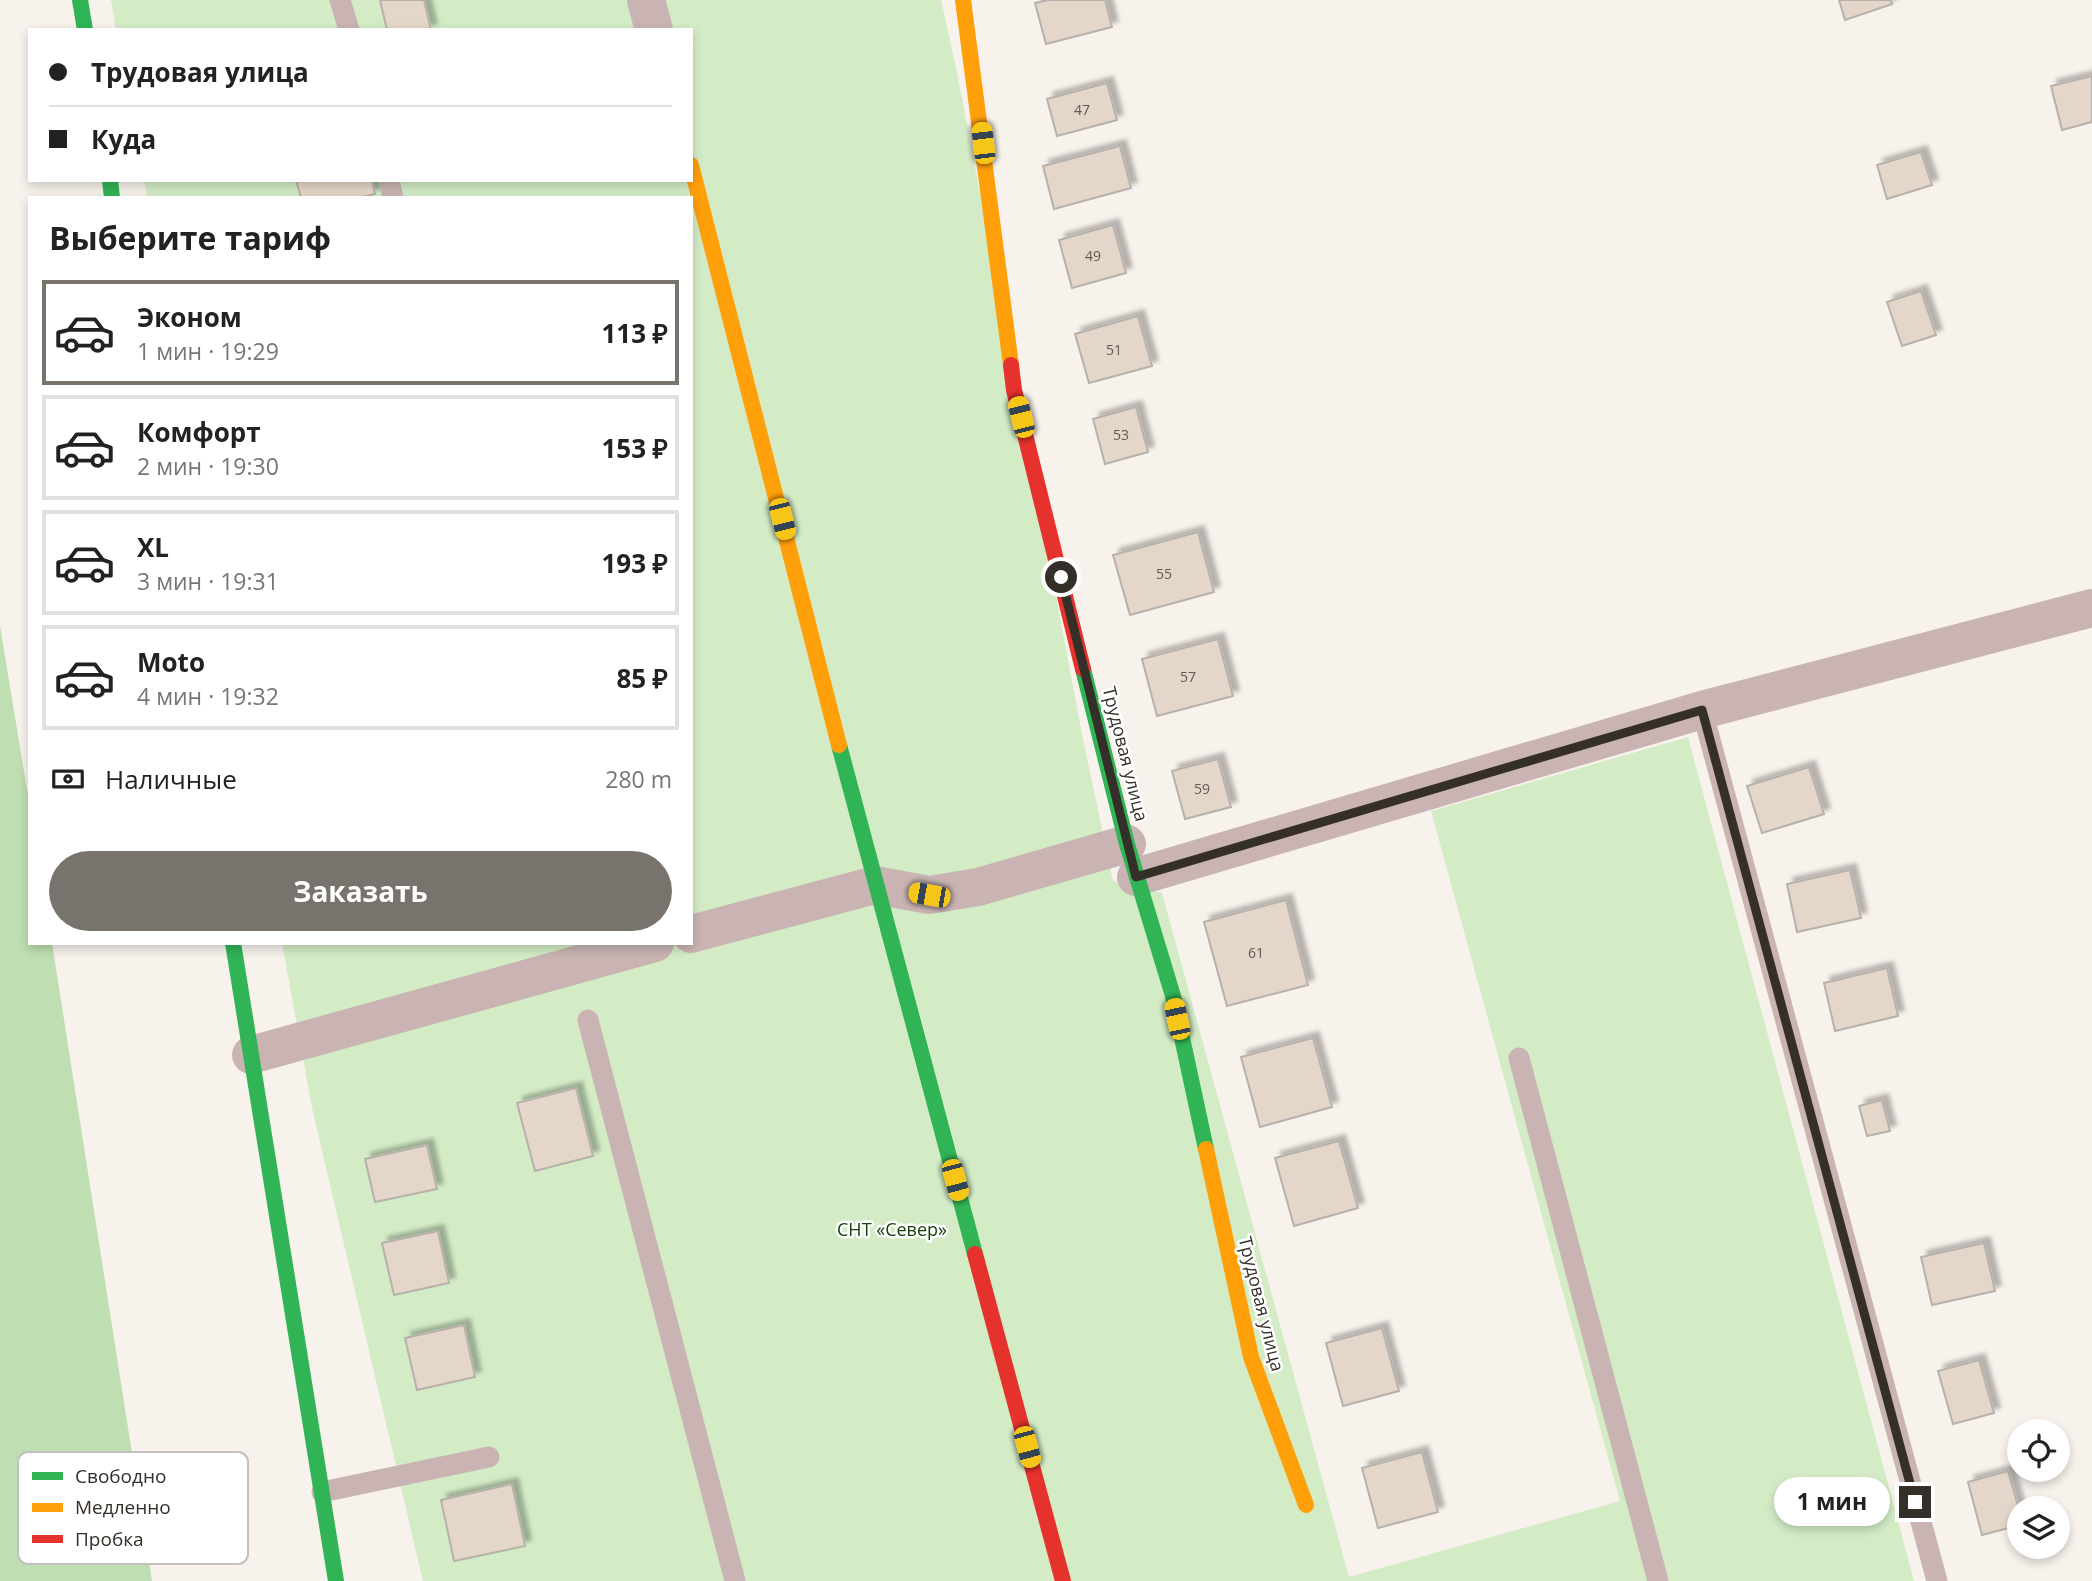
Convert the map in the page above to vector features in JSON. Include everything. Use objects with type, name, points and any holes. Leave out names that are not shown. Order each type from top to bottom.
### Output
[{"type":"street","points":[[80,0],[85,28]]},
{"type":"street","points":[[646,0],[653,28]]},
{"type":"street","name":"Трудовая улица","points":[[963,0],[1014,390],[1132,861],[1173,996],[1251,1357],[1306,1505]]},
{"type":"street","points":[[693,173],[875,885],[1063,1581]]},
{"type":"street","points":[[693,933],[875,885],[929,895],[1132,861],[2092,608]]},
{"type":"street","points":[[233,945],[336,1581]]},
{"type":"street","points":[[251,1055],[582,953],[640,945]]},
{"type":"lane","points":[[340,0],[348,28]]},
{"type":"lane","points":[[1702,710],[1937,1581]]},
{"type":"lane","points":[[588,1020],[736,1581]]},
{"type":"lane","points":[[1519,1058],[1658,1581]]},
{"type":"lane","points":[[322,1492],[489,1457]]},
{"type":"green space","name":"СНТ «Север»","points":[[111,0],[941,0],[957,72],[1082,734],[1113,881],[1162,893],[1349,1577],[1620,1501],[1431,811],[1688,737],[1914,1581],[423,1581],[312,1108],[282,945],[693,945],[693,196],[147,196],[144,182],[693,182],[693,28],[116,28]]},
{"type":"green space","points":[[0,626],[28,796],[28,945],[52,945],[132,1452],[18,1452],[18,1564],[149,1564],[152,1581],[0,1581]]},
{"type":"building","points":[[380,0],[424,0],[431,28],[387,28]]},
{"type":"building","points":[[1048,0],[1105,0],[1112,27],[1046,44],[1035,3]]},
{"type":"building","points":[[1839,0],[1891,0],[1892,4],[1845,20]]},
{"type":"building","points":[[2092,76],[2092,122],[2062,130],[2051,86]]},
{"type":"building","points":[[1107,83],[1117,120],[1057,136],[1047,99]]},
{"type":"building","points":[[1120,146],[1131,188],[1054,209],[1043,166]]},
{"type":"building","points":[[1921,152],[1932,185],[1887,199],[1877,165]]},
{"type":"building","points":[[297,182],[372,182],[375,194],[367,196],[300,196]]},
{"type":"building","points":[[1113,225],[1126,273],[1072,288],[1059,240]]},
{"type":"building","points":[[1921,291],[1936,335],[1902,346],[1887,302]]},
{"type":"building","points":[[1138,316],[1152,366],[1089,383],[1075,334]]},
{"type":"building","points":[[1136,407],[1148,452],[1105,464],[1093,419]]},
{"type":"building","points":[[1198,532],[1214,592],[1130,615],[1113,555]]},
{"type":"building","points":[[1218,639],[1233,696],[1157,716],[1142,659]]},
{"type":"building","points":[[1218,759],[1231,807],[1185,819],[1172,771]]},
{"type":"building","points":[[1809,767],[1824,814],[1762,833],[1747,786]]},
{"type":"building","points":[[1850,870],[1861,918],[1797,932],[1787,884]]},
{"type":"building","points":[[1286,900],[1308,985],[1227,1006],[1204,922]]},
{"type":"building","points":[[1887,968],[1898,1016],[1835,1031],[1824,983]]},
{"type":"building","points":[[1313,1038],[1332,1107],[1260,1127],[1241,1057]]},
{"type":"building","points":[[576,1088],[593,1156],[535,1171],[517,1103]]},
{"type":"building","points":[[1882,1100],[1890,1131],[1867,1136],[1859,1106]]},
{"type":"building","points":[[1339,1141],[1358,1208],[1294,1226],[1275,1158]]},
{"type":"building","points":[[427,1145],[437,1189],[375,1202],[365,1159]]},
{"type":"building","points":[[438,1231],[449,1283],[394,1295],[382,1243]]},
{"type":"building","points":[[1984,1243],[1995,1291],[1932,1305],[1921,1257]]},
{"type":"building","points":[[464,1325],[475,1377],[417,1390],[405,1338]]},
{"type":"building","points":[[1382,1328],[1399,1391],[1343,1406],[1326,1343]]},
{"type":"building","points":[[1979,1360],[1994,1413],[1953,1424],[1938,1371]]},
{"type":"building","points":[[1422,1452],[1438,1512],[1378,1528],[1362,1468]]},
{"type":"building","points":[[2007,1471],[2007,1482],[2011,1482],[2015,1496],[2007,1496],[2007,1528],[1982,1535],[1968,1482]]},
{"type":"building","points":[[512,1484],[525,1546],[454,1561],[441,1500]]},
{"type":"traffic: fast","points":[[80,0],[85,28]]},
{"type":"traffic: fast","points":[[110,182],[112,196]]},
{"type":"traffic: fast","points":[[1083,669],[1127,844],[1173,996],[1206,1149]]},
{"type":"traffic: fast","points":[[839,745],[975,1254]]},
{"type":"traffic: fast","points":[[233,945],[336,1581]]},
{"type":"traffic: slow","points":[[963,0],[1011,365]]},
{"type":"traffic: slow","points":[[693,173],[839,745]]},
{"type":"traffic: slow","points":[[1206,1149],[1251,1357],[1306,1505]]},
{"type":"traffic: jam","points":[[1011,365],[1014,390],[1083,669]]},
{"type":"traffic: jam","points":[[975,1254],[1063,1581]]},
{"type":"route","points":[[1061,577],[1136,877],[1702,710],[1915,1502]]}]
